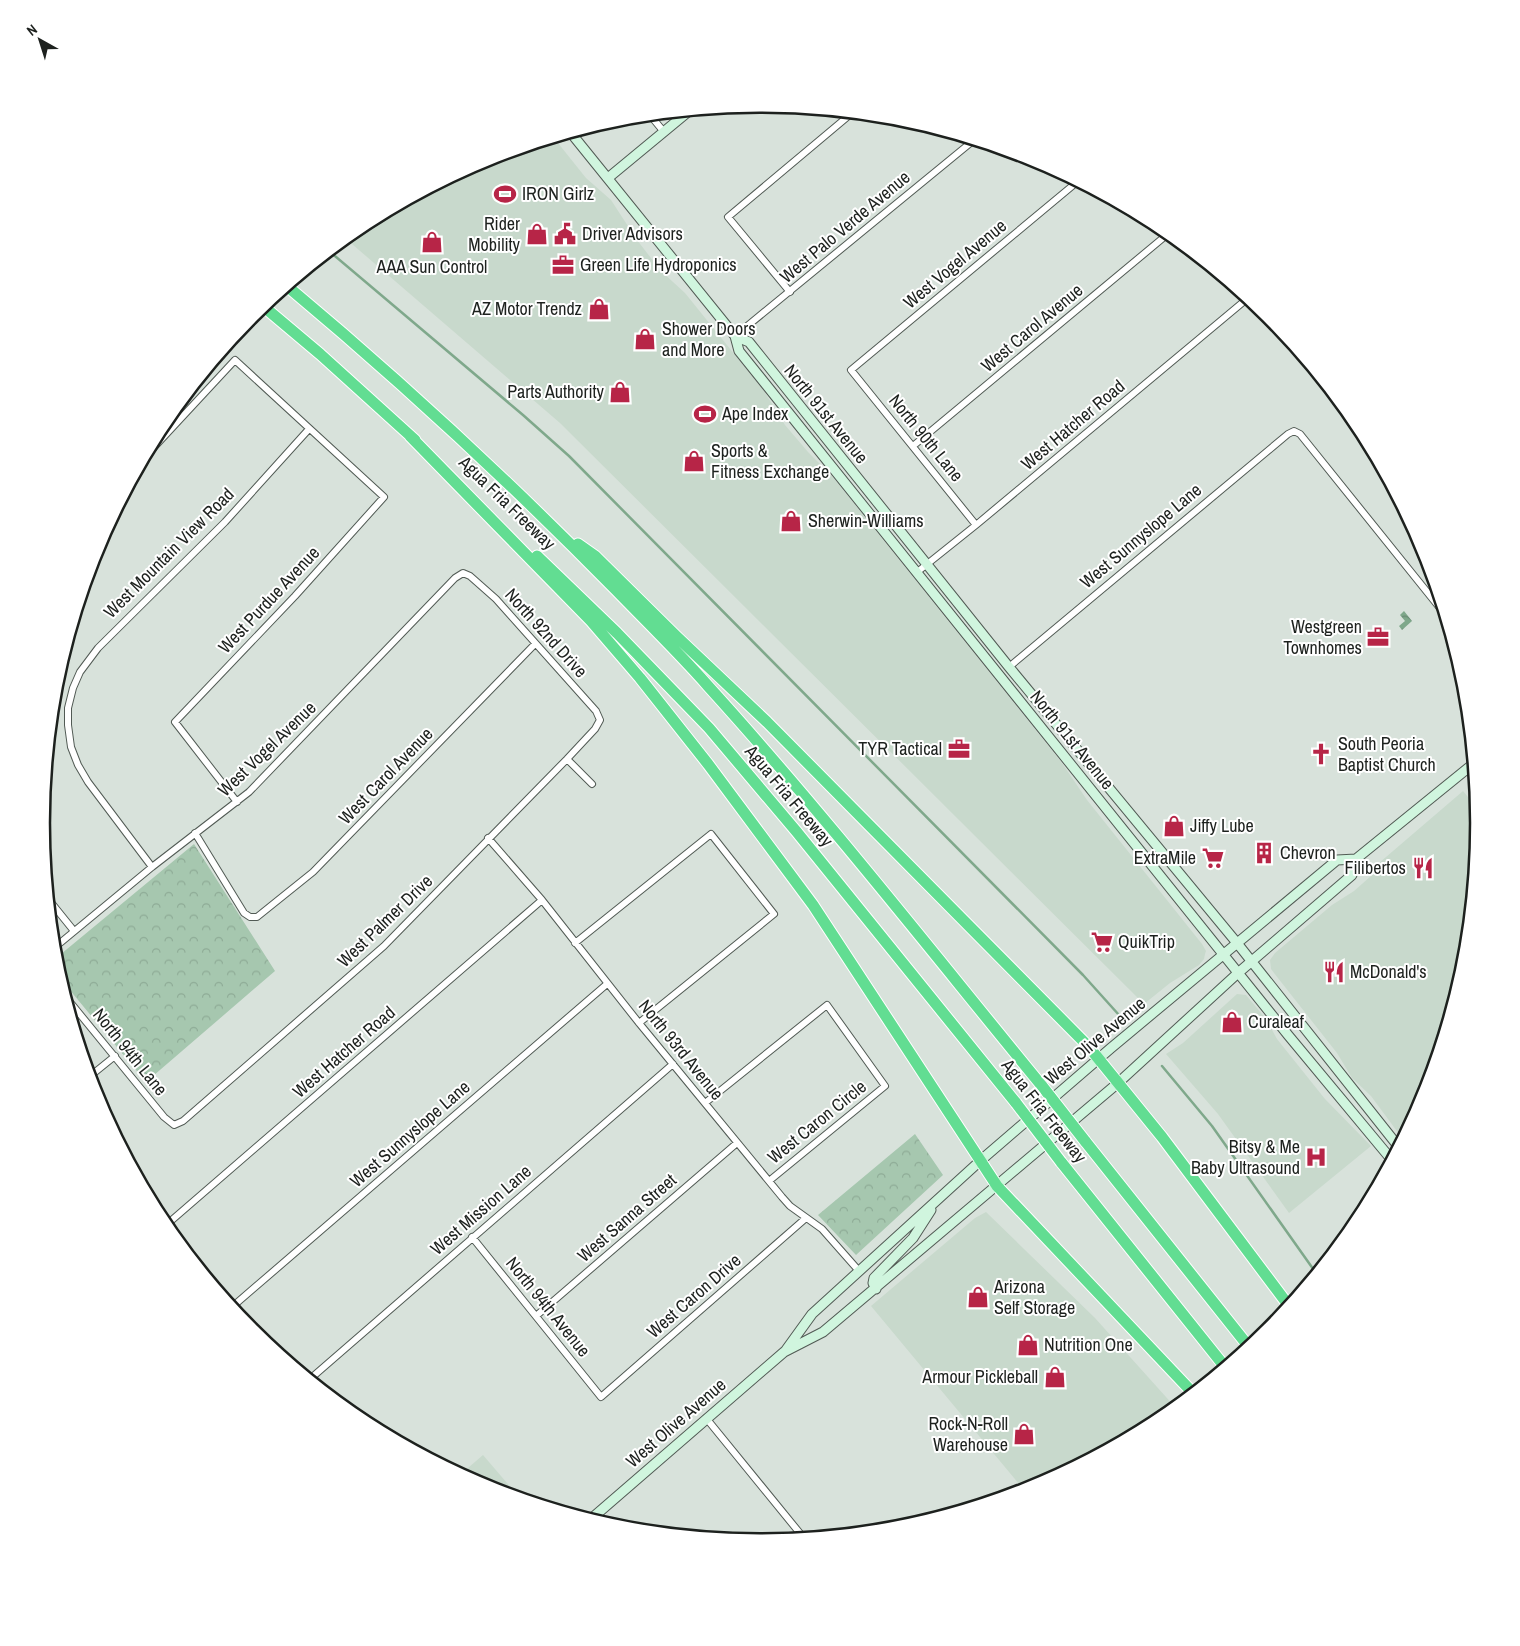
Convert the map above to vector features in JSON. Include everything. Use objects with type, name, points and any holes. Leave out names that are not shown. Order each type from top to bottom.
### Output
[{"type":"highway","name":"Agua Fria Freeway","points":[[291,290],[447,426],[554,527],[707,684],[787,775],[1042,1086],[1245,1341]]},
{"type":"highway","name":"Agua Fria Freeway","points":[[269,311],[410,436],[617,633],[709,728],[796,831],[1221,1362]]},
{"type":"highway","points":[[410,436],[591,621],[640,678],[708,764],[830,930],[997,1186],[1189,1388]]},
{"type":"highway","points":[[554,527],[595,556],[767,722],[1089,1047],[1162,1137],[1285,1301]]},
{"type":"main road","points":[[608,178],[681,118]]},
{"type":"main road","name":"North 91st Avenue","points":[[575,137],[735,336],[739,351],[916,573],[1223,955],[1387,1155]]},
{"type":"main road","name":"North 91st Avenue","points":[[735,336],[748,342],[1084,759],[1252,961],[1395,1142]]},
{"type":"main road","points":[[825,459],[835,451]]},
{"type":"main road","points":[[998,675],[1009,666]]},
{"type":"main road","points":[[1073,767],[1084,759]]},
{"type":"main road","name":"West Olive Avenue","points":[[784,1352],[812,1314],[980,1161],[1098,1059],[1337,860],[1356,859],[1467,769]]},
{"type":"main road","points":[[1139,850],[1152,839]]},
{"type":"main road","name":"West Olive Avenue","points":[[597,1514],[784,1352],[823,1332],[1118,1083],[1238,973],[1352,875],[1356,859]]},
{"type":"main road","points":[[876,1288],[873,1283],[874,1278],[913,1238],[934,1203]]},
{"type":"street","points":[[790,292],[728,216],[846,118]]},
{"type":"street","points":[[655,121],[664,132]]},
{"type":"street","name":"West Palo Verde Avenue","points":[[735,336],[968,145]]},
{"type":"street","name":"West Vogel Avenue","points":[[851,370],[1073,186]]},
{"type":"street","name":"West Carol Avenue","points":[[914,446],[1163,239]]},
{"type":"street","name":"West Hatcher Road","points":[[916,573],[1242,303]]},
{"type":"street","points":[[168,432],[235,360],[309,429]]},
{"type":"street","name":"North 90th Lane","points":[[851,370],[976,525]]},
{"type":"street","name":"West Purdue Avenue","points":[[237,802],[174,722],[295,596],[384,497],[309,429]]},
{"type":"street","name":"West Mountain View Road","points":[[152,867],[78,766],[70,740],[68,708],[73,688],[80,672],[98,648],[225,522],[309,429]]},
{"type":"street","name":"West Sunnyslope Lane","points":[[1009,666],[1288,434],[1294,431],[1300,434],[1434,600]]},
{"type":"street","name":"West Vogel Avenue","points":[[61,942],[152,867],[237,802],[261,780],[456,578],[463,573]]},
{"type":"street","name":"North 92nd Drive","points":[[463,573],[470,576],[490,593],[596,712],[600,720]]},
{"type":"street","name":"West Carol Avenue","points":[[195,833],[244,913],[250,917],[257,917],[314,872],[535,644]]},
{"type":"street","name":"West Palmer Drive","points":[[174,1125],[183,1121],[376,954],[595,729],[600,720]]},
{"type":"street","points":[[566,759],[592,784]]},
{"type":"street","points":[[576,943],[711,834],[774,914],[639,1023]]},
{"type":"street","name":"North 93rd Avenue","points":[[488,838],[542,900],[607,984],[790,1206],[822,1229],[860,1271]]},
{"type":"street","name":"West Hatcher Road","points":[[172,1220],[542,900]]},
{"type":"street","points":[[55,908],[74,931]]},
{"type":"street","name":"West Sunnyslope Lane","points":[[238,1303],[607,984]]},
{"type":"street","name":"West Caron Circle","points":[[705,1103],[827,1005],[885,1086],[769,1181]]},
{"type":"street","name":"North 94th Lane","points":[[74,1007],[164,1117],[174,1125]]},
{"type":"street","points":[[96,1072],[115,1056]]},
{"type":"street","name":"West Mission Lane","points":[[314,1375],[673,1064]]},
{"type":"street","name":"West Sanna Street","points":[[536,1316],[737,1143]]},
{"type":"street","name":"West Caron Drive","points":[[601,1396],[806,1218]]},
{"type":"street","name":"North 94th Avenue","points":[[472,1237],[601,1396]]},
{"type":"street","points":[[706,1418],[798,1531]]},
{"type":"shaded area","points":[[558,143],[586,178],[611,200],[637,240],[661,271],[685,293],[764,391],[785,425],[832,476],[1062,763],[1087,800],[1202,944],[1206,951],[1204,959],[1199,965],[1170,983],[1144,1004],[560,423],[351,243],[405,208],[446,186],[488,167]]},
{"type":"shaded area","points":[[1463,791],[1469,798],[1468,869],[1464,916],[1456,962],[1446,1007],[1432,1051],[1416,1095],[1399,1133],[1371,1096],[1352,1078],[1337,1053],[1271,969],[1270,960],[1275,953],[1332,905],[1354,891],[1371,876],[1379,863]]},
{"type":"shaded area","points":[[1237,994],[1246,995],[1266,1019],[1277,1039],[1325,1099],[1371,1146],[1289,1213],[1218,1114],[1166,1054],[1183,1043]]},
{"type":"shaded area","points":[[986,1212],[1095,1318],[1170,1402],[1115,1438],[1074,1460],[1019,1484],[871,1306],[975,1218]]},
{"type":"shaded area","points":[[483,1455],[511,1487],[488,1479],[466,1469]]},
{"type":"green space","points":[[194,844],[275,971],[146,1082],[70,991],[62,953]]},
{"type":"green space","points":[[915,1134],[943,1175],[856,1255],[818,1215]]},
{"type":"water","points":[[1404,611],[1412,621],[1402,630],[1399,626],[1405,621],[1400,615]]},
{"type":"waterway","points":[[334,256],[569,456],[1083,975],[1119,1015]]},
{"type":"waterway","points":[[1162,1066],[1212,1126],[1312,1268]]},
{"type":"place","name":"IRON Girlz","points":[[505,194]]},
{"type":"place","name":"Rider Mobility","points":[[537,234]]},
{"type":"place","name":"Driver Advisors","points":[[565,234]]},
{"type":"place","name":"AAA Sun Control","points":[[432,242]]},
{"type":"place","name":"Green Life Hydroponics","points":[[563,265]]},
{"type":"place","name":"AZ Motor Trendz","points":[[599,309]]},
{"type":"place","name":"Shower Doors and More","points":[[645,339]]},
{"type":"place","name":"Parts Authority","points":[[620,392]]},
{"type":"place","name":"Ape Index","points":[[705,414]]},
{"type":"place","name":"Sports & Fitness Exchange","points":[[694,461]]},
{"type":"place","name":"Sherwin-Williams","points":[[791,521]]},
{"type":"place","name":"Westgreen Townhomes","points":[[1378,637]]},
{"type":"place","name":"TYR Tactical","points":[[959,749]]},
{"type":"place","name":"South Peoria Baptist Church","points":[[1321,754]]},
{"type":"place","name":"Jiffy Lube","points":[[1174,826]]},
{"type":"place","name":"Chevron","points":[[1264,853]]},
{"type":"place","name":"ExtraMile","points":[[1213,858]]},
{"type":"place","name":"Filibertos","points":[[1423,868]]},
{"type":"place","name":"QuikTrip","points":[[1102,942]]},
{"type":"place","name":"McDonald's","points":[[1334,972]]},
{"type":"place","name":"Curaleaf","points":[[1232,1022]]},
{"type":"place","name":"Bitsy & Me Baby Ultrasound","points":[[1316,1157]]},
{"type":"place","name":"Arizona Self Storage","points":[[978,1297]]},
{"type":"place","name":"Nutrition One","points":[[1028,1345]]},
{"type":"place","name":"Armour Pickleball","points":[[1055,1377]]},
{"type":"place","name":"Rock-N-Roll Warehouse","points":[[1024,1434]]}]
